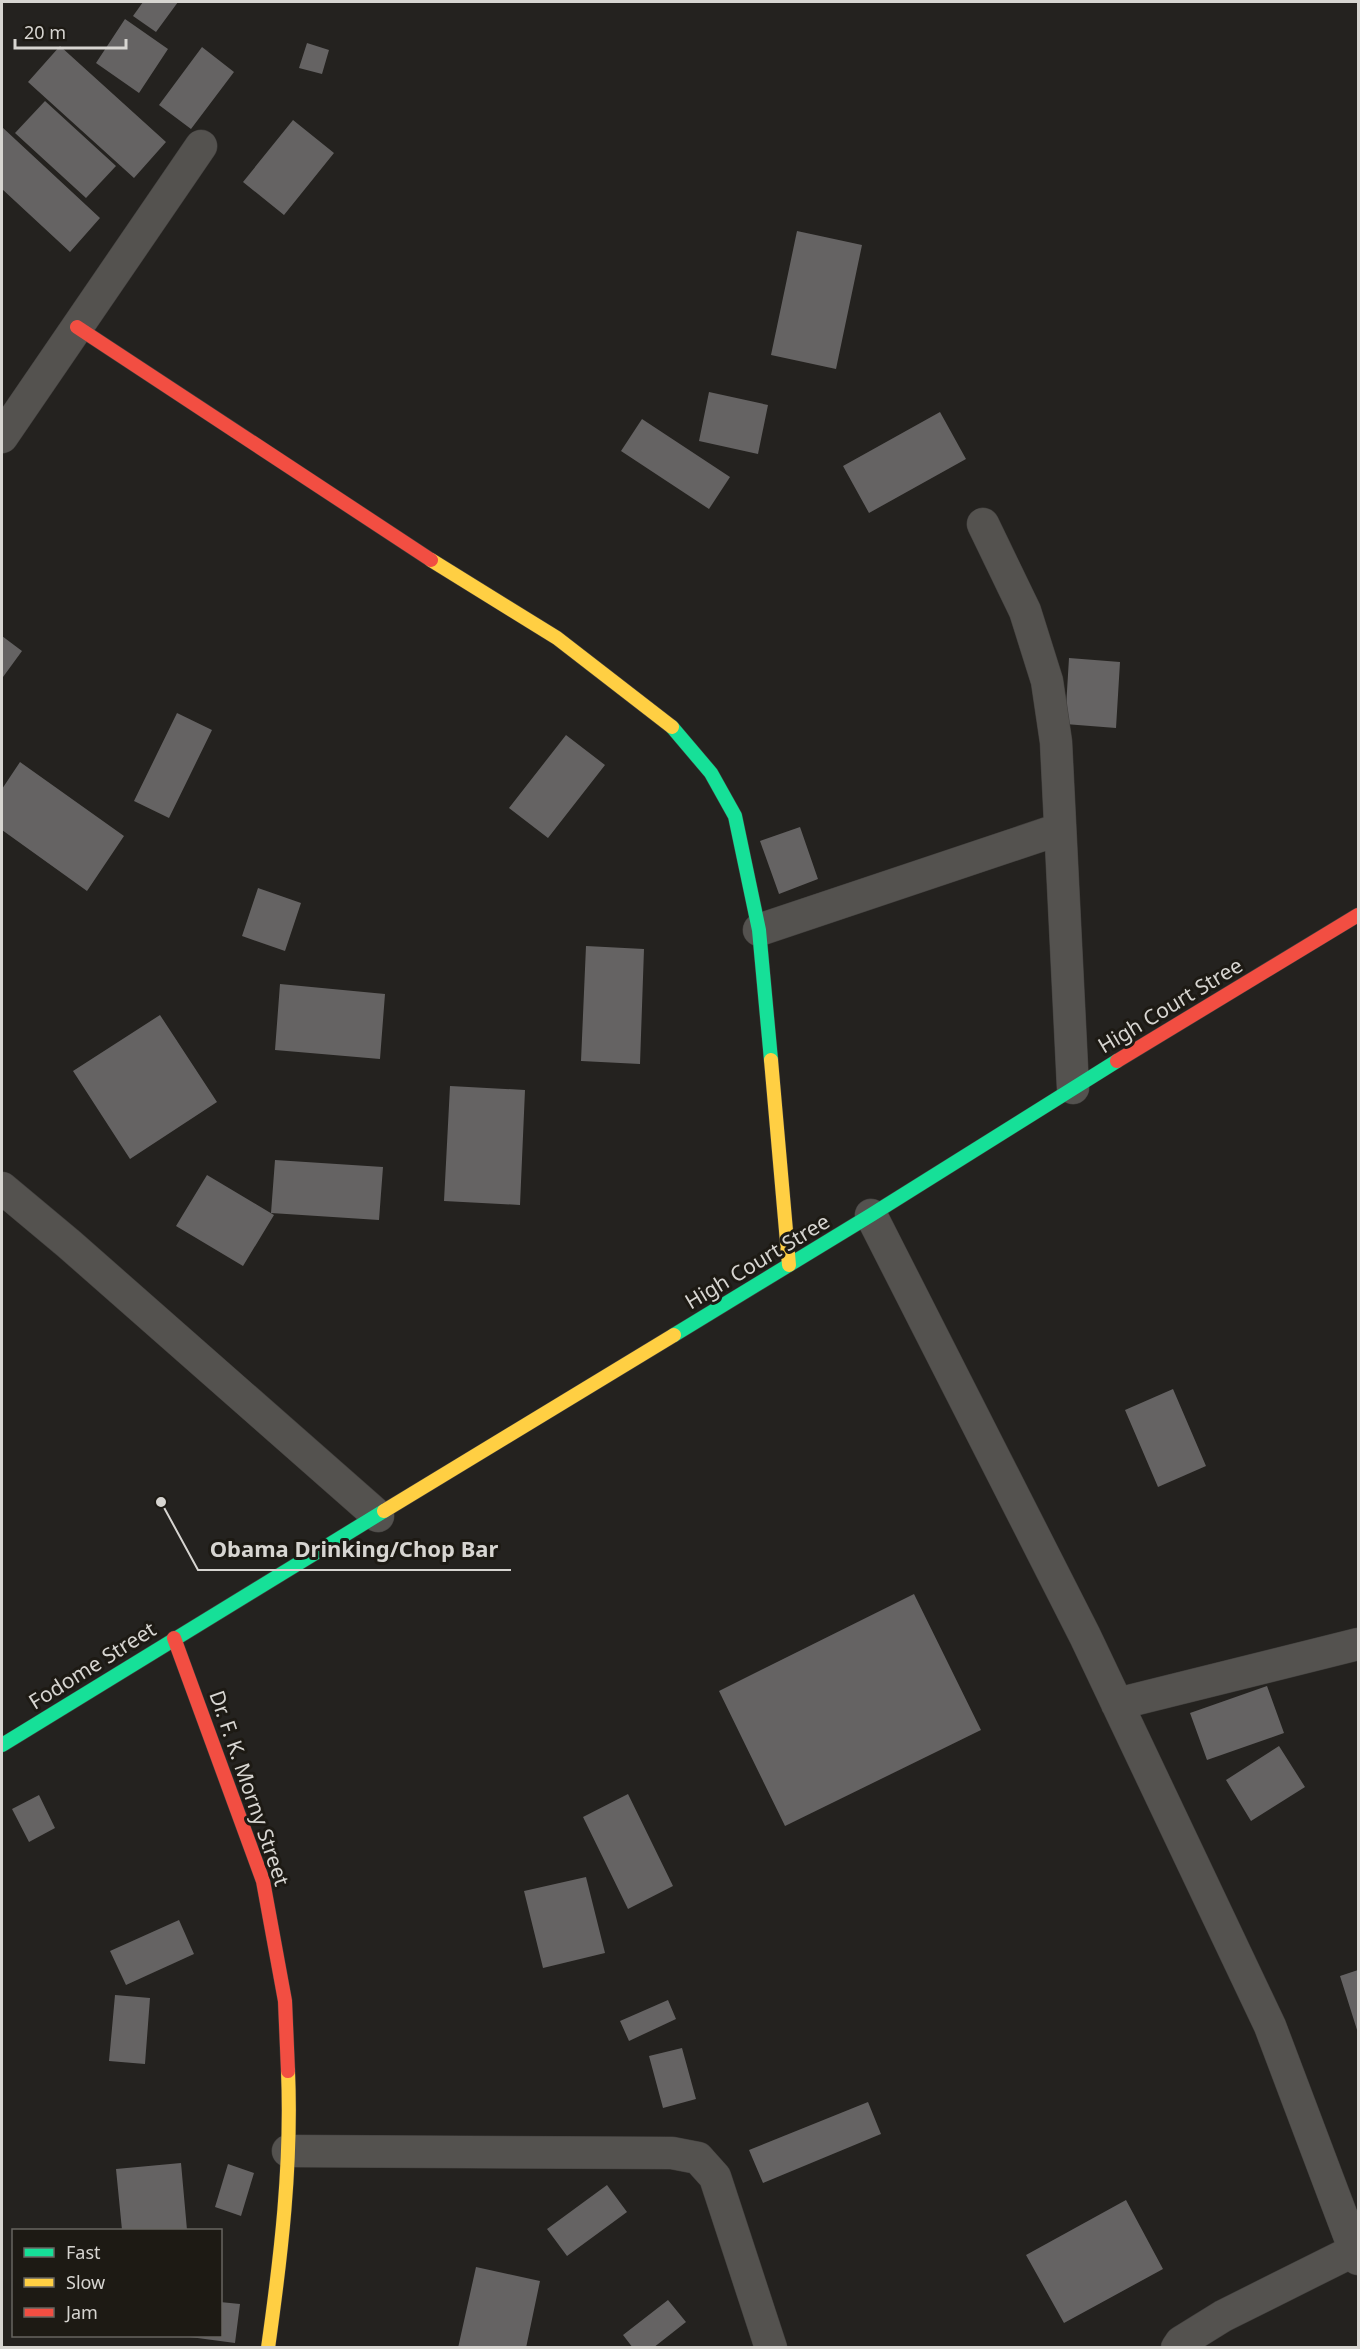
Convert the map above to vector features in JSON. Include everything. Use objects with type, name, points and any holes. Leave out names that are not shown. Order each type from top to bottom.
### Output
[{"type":"street","points":[[2,437],[201,146]]},
{"type":"street","points":[[77,327],[386,532],[556,638],[672,726],[711,773],[735,816],[759,930],[789,1265]]},
{"type":"street","points":[[982,524],[1025,611],[1047,681],[1056,742],[1073,1088]]},
{"type":"street","points":[[759,930],[1060,829]]},
{"type":"street","name":"High Court Stree","points":[[174,1638],[378,1516],[871,1215],[1073,1088],[1359,915]]},
{"type":"street","points":[[2,1188],[69,1244],[378,1516]]},
{"type":"street","points":[[871,1215],[1117,1704],[1270,2026],[1357,2255],[1223,2316],[1181,2342],[1177,2348]]},
{"type":"street","name":"Fodome Street","points":[[2,1746],[174,1638]]},
{"type":"street","name":"Dr. F. K. Morny Street","points":[[174,1638],[263,1881],[285,2001],[290,2125],[281,2256],[268,2348]]},
{"type":"street","points":[[1117,1704],[1359,1644]]},
{"type":"street","points":[[288,2151],[672,2153],[698,2157],[715,2176],[771,2348]]},
{"type":"building","points":[[143,2],[178,2],[156,32],[133,16]]},
{"type":"building","points":[[125,19],[168,49],[139,93],[96,63]]},
{"type":"building","points":[[307,43],[329,50],[322,74],[299,68]]},
{"type":"building","points":[[60,46],[166,142],[134,178],[28,82]]},
{"type":"building","points":[[202,47],[234,72],[191,129],[159,105]]},
{"type":"building","points":[[45,101],[116,166],[86,198],[15,133]]},
{"type":"building","points":[[293,120],[334,153],[284,215],[243,182]]},
{"type":"building","points":[[2,127],[100,218],[70,252],[2,189]]},
{"type":"building","points":[[797,231],[862,245],[836,369],[771,355]]},
{"type":"building","points":[[709,392],[768,405],[758,454],[699,441]]},
{"type":"building","points":[[940,412],[966,459],[869,513],[843,466]]},
{"type":"building","points":[[642,419],[730,477],[709,509],[621,451]]},
{"type":"building","points":[[2,636],[22,651],[3,677],[2,676]]},
{"type":"building","points":[[1069,658],[1120,662],[1116,728],[1065,724]]},
{"type":"building","points":[[177,713],[212,730],[169,818],[134,801]]},
{"type":"building","points":[[566,735],[605,765],[548,838],[509,808]]},
{"type":"building","points":[[20,762],[124,836],[87,891],[2,830],[2,789]]},
{"type":"building","points":[[800,827],[818,879],[779,894],[760,841]]},
{"type":"building","points":[[258,888],[301,903],[285,951],[242,936]]},
{"type":"building","points":[[586,946],[644,949],[640,1064],[581,1061]]},
{"type":"building","points":[[280,984],[385,994],[380,1059],[275,1050]]},
{"type":"building","points":[[160,1015],[217,1102],[130,1159],[73,1071]]},
{"type":"building","points":[[450,1086],[525,1090],[520,1205],[444,1201]]},
{"type":"building","points":[[275,1160],[383,1167],[379,1220],[271,1213]]},
{"type":"building","points":[[207,1175],[274,1215],[243,1266],[176,1226]]},
{"type":"building","points":[[1173,1389],[1206,1466],[1158,1487],[1125,1410]]},
{"type":"building","points":[[914,1594],[981,1730],[785,1826],[719,1691]]},
{"type":"building","points":[[1267,1686],[1284,1733],[1207,1760],[1190,1713]]},
{"type":"building","points":[[1279,1746],[1305,1787],[1251,1821],[1226,1780]]},
{"type":"building","points":[[628,1794],[673,1886],[628,1909],[583,1817]]},
{"type":"building","points":[[39,1795],[55,1828],[29,1842],[12,1809]]},
{"type":"building","points":[[586,1877],[605,1953],[543,1968],[524,1891]]},
{"type":"building","points":[[179,1920],[194,1954],[126,1985],[110,1951]]},
{"type":"building","points":[[1358,1970],[1358,2033],[1340,1976]]},
{"type":"building","points":[[115,1995],[150,1998],[145,2064],[109,2061]]},
{"type":"building","points":[[668,2000],[676,2019],[629,2041],[620,2021]]},
{"type":"building","points":[[682,2048],[696,2099],[663,2108],[649,2056]]},
{"type":"building","points":[[868,2102],[881,2134],[763,2183],[749,2150]]},
{"type":"building","points":[[181,2163],[187,2229],[122,2229],[116,2169]]},
{"type":"building","points":[[228,2164],[254,2173],[241,2216],[215,2207]]},
{"type":"building","points":[[607,2185],[627,2212],[567,2256],[547,2229]]},
{"type":"building","points":[[1126,2200],[1163,2269],[1064,2323],[1026,2255]]},
{"type":"building","points":[[476,2267],[540,2281],[526,2348],[458,2348]]},
{"type":"building","points":[[668,2300],[686,2322],[653,2348],[633,2348],[623,2335]]},
{"type":"building","points":[[222,2302],[240,2304],[235,2343],[190,2337],[222,2337]]},
{"type":"traffic: fast","points":[[672,727],[711,773],[735,816],[759,930],[771,1060]]},
{"type":"traffic: fast","points":[[674,1335],[1117,1061]]},
{"type":"traffic: fast","points":[[2,1745],[384,1511]]},
{"type":"traffic: slow","points":[[431,560],[557,638],[672,727]]},
{"type":"traffic: slow","points":[[771,1060],[789,1265]]},
{"type":"traffic: slow","points":[[384,1511],[674,1335]]},
{"type":"traffic: slow","points":[[268,2348],[287,2175],[288,2071]]},
{"type":"traffic: jam","points":[[77,327],[431,560]]},
{"type":"traffic: jam","points":[[1117,1061],[1358,915]]},
{"type":"traffic: jam","points":[[174,1638],[263,1881],[285,2001],[288,2071]]},
{"type":"place","name":"Obama Drinking/Chop Bar","points":[[161,1502]]}]
